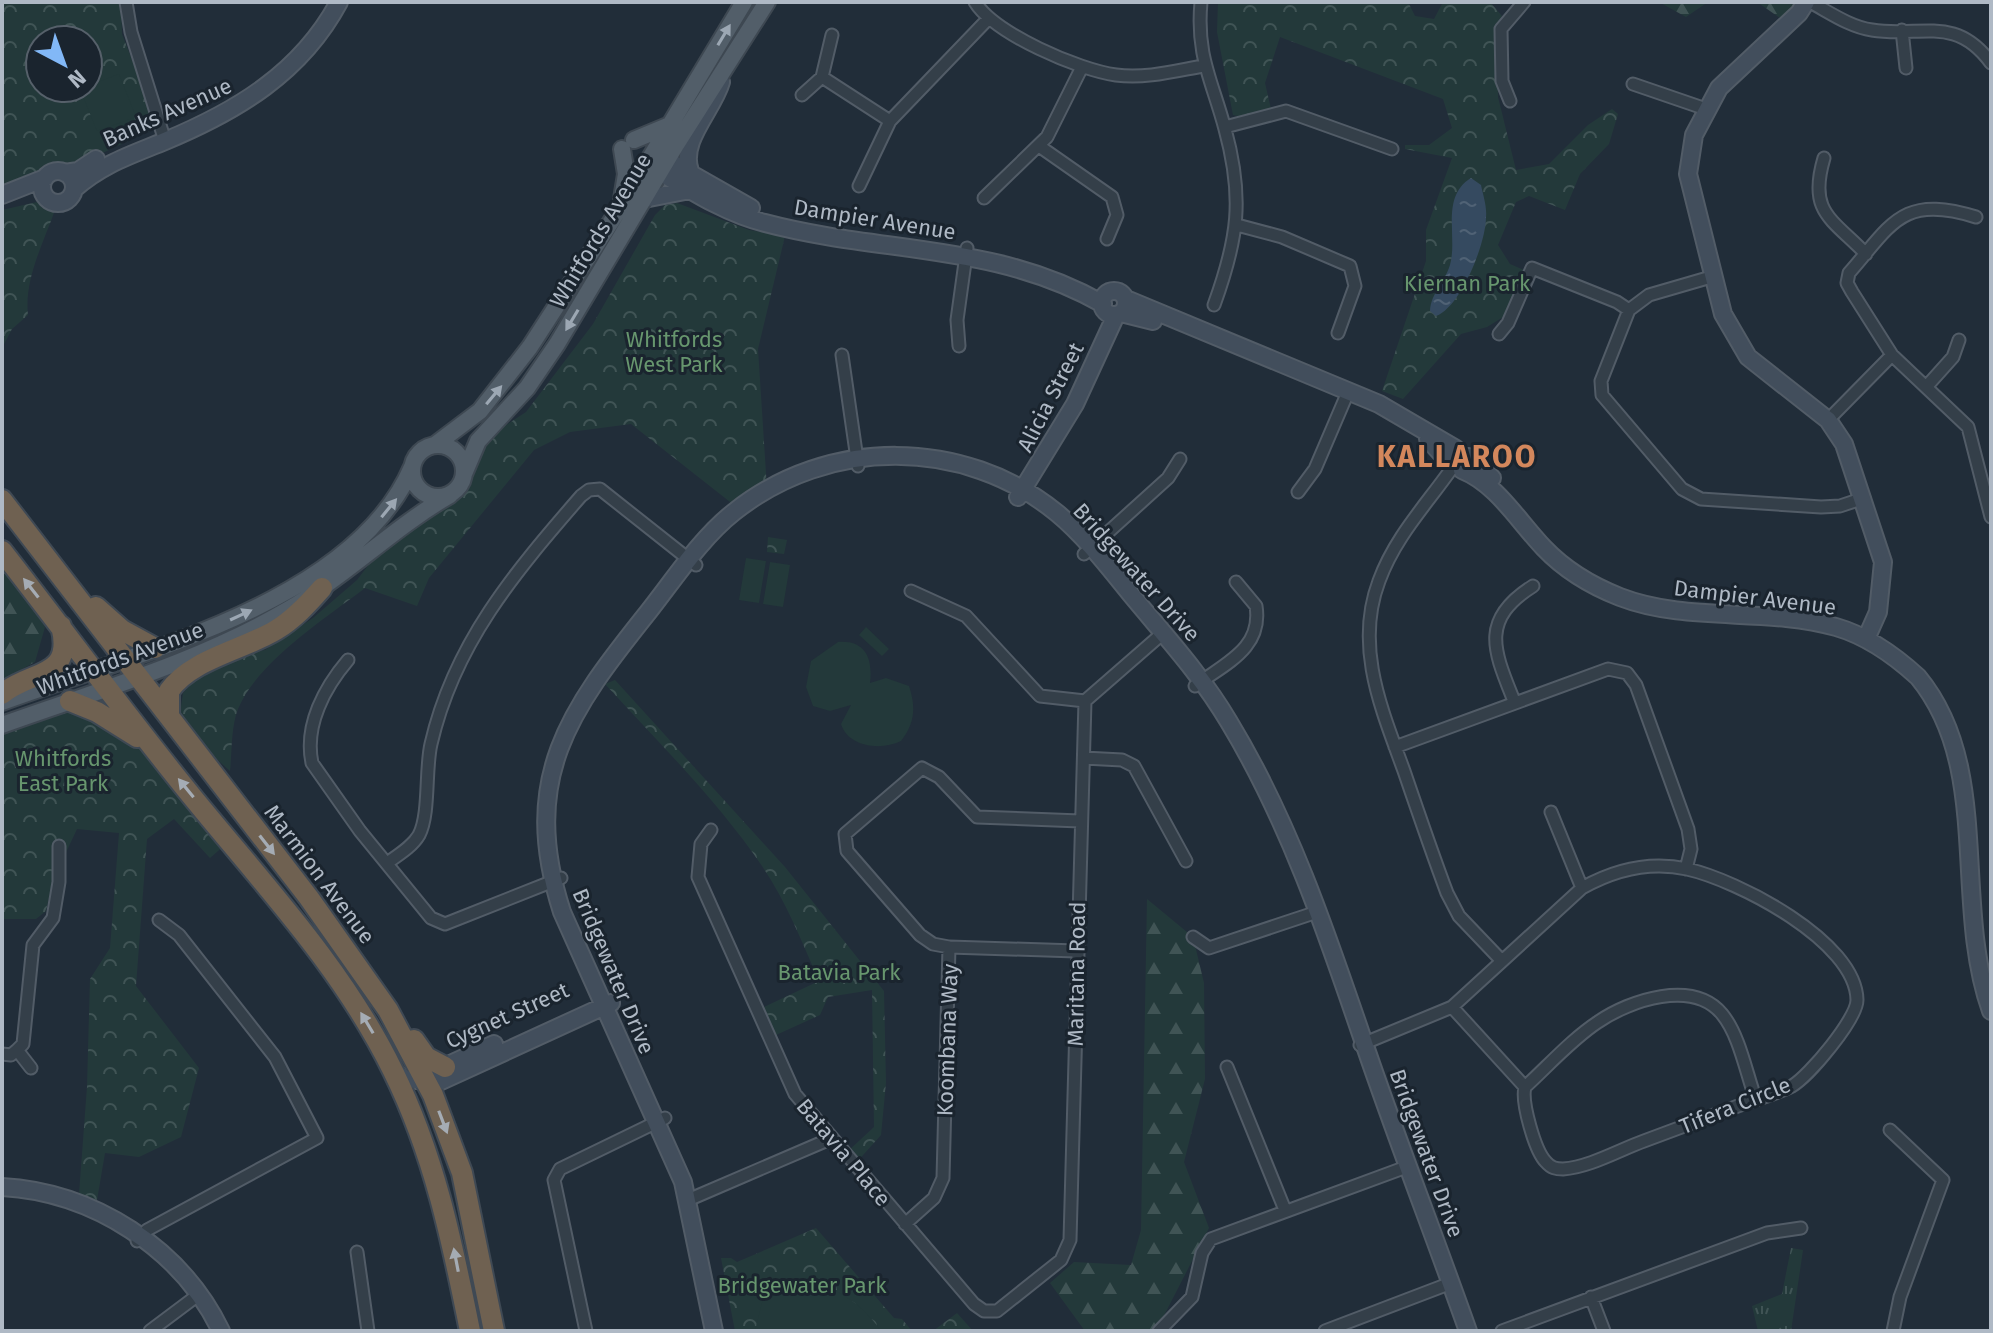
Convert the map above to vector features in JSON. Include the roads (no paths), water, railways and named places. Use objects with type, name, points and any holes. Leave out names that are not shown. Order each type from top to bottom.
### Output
[{"type":"highway","points":[[3,502],[35,524],[102,615],[155,648]]},
{"type":"highway","name":"Marmion Avenue","points":[[3,502],[369,980],[426,1082],[462,1173],[494,1331]]},
{"type":"highway","points":[[2,551],[153,749],[325,960],[365,1020],[415,1118],[451,1234],[470,1331]]},
{"type":"highway","points":[[169,716],[169,691],[187,673],[277,629],[294,618],[322,588]]},
{"type":"highway","points":[[2,694],[33,680],[59,660],[65,648],[61,626]]},
{"type":"highway","points":[[70,701],[114,721],[153,749]]},
{"type":"highway","points":[[369,980],[381,986],[421,1051],[445,1067]]},
{"type":"highway","points":[[415,1118],[418,1098],[426,1082]]},
{"type":"main road","name":"Whitfords Avenue","points":[[464,474],[478,441],[527,388],[557,344],[644,199],[670,125],[744,2]]},
{"type":"main road","name":"Whitfords Avenue","points":[[435,445],[472,419],[507,379],[620,208],[656,162],[767,2]]},
{"type":"main road","points":[[620,208],[628,144],[670,125]]},
{"type":"main road","points":[[435,445],[456,452],[464,474],[460,486],[450,495],[435,497],[421,492],[413,479],[412,467],[420,452],[435,445]]},
{"type":"main road","name":"Whitfords Avenue","points":[[2,702],[155,648],[252,609],[325,565],[383,517],[402,490],[412,467]]},
{"type":"main road","name":"Whitfords Avenue","points":[[2,725],[138,678],[239,636],[322,588],[411,517],[450,495]]},
{"type":"street","points":[[126,2],[131,32],[164,136]]},
{"type":"street","name":"Banks Avenue","points":[[74,189],[104,165],[243,92],[271,71],[303,40],[329,2]]},
{"type":"street","name":"Banks Avenue","points":[[65,173],[78,171],[103,155],[231,110],[278,78],[307,50],[339,2]]},
{"type":"street","points":[[975,2],[988,19],[1082,67],[1130,76],[1203,66]]},
{"type":"street","points":[[1201,2],[1203,66],[1225,127],[1235,180],[1237,225],[1214,305]]},
{"type":"street","points":[[1510,101],[1502,81],[1501,29],[1524,2]]},
{"type":"street","points":[[1868,636],[1880,601],[1883,562],[1864,498],[1844,444],[1828,420],[1748,357],[1723,314],[1711,277],[1688,174],[1694,135],[1719,88],[1808,2],[1869,30],[1947,31],[1969,40],[1991,63]]},
{"type":"street","points":[[859,186],[890,121],[988,19]]},
{"type":"street","points":[[1902,30],[1906,68]]},
{"type":"street","points":[[802,95],[822,77],[832,35]]},
{"type":"street","points":[[690,171],[687,164],[692,139],[715,99],[728,61]]},
{"type":"street","points":[[984,198],[1039,146],[1082,67]]},
{"type":"street","points":[[822,77],[890,121]]},
{"type":"street","points":[[1633,84],[1706,109]]},
{"type":"street","points":[[1225,127],[1269,113],[1292,111],[1392,149]]},
{"type":"street","points":[[1039,146],[1112,197],[1118,209],[1107,239]]},
{"type":"street","points":[[1824,158],[1815,186],[1817,198],[1826,213],[1866,254]]},
{"type":"street","name":"Dampier Avenue","points":[[656,162],[690,171],[718,192],[773,216],[1035,264],[1113,306],[1416,423],[1560,552],[1618,588],[1669,600],[1825,616],[1896,647],[1929,675],[1951,703],[1969,737]]},
{"type":"street","name":"Dampier Avenue","points":[[656,162],[690,190],[764,223],[966,252]]},
{"type":"street","points":[[2,195],[53,172],[65,173],[73,181],[74,189],[63,202],[32,196],[2,205]]},
{"type":"street","points":[[45,178],[42,187],[45,197]]},
{"type":"street","points":[[644,199],[690,190]]},
{"type":"street","points":[[1976,217],[1958,211],[1910,211],[1895,219],[1849,273],[1847,283],[1892,355],[1968,427],[1991,517]]},
{"type":"street","points":[[1237,225],[1282,237],[1350,266],[1355,286],[1338,333]]},
{"type":"street","points":[[959,346],[957,320],[966,252]]},
{"type":"street","points":[[1499,334],[1508,323],[1532,268],[1617,302],[1629,310]]},
{"type":"street","points":[[1711,277],[1649,295],[1629,310],[1601,381],[1602,395],[1682,489],[1701,499],[1821,507],[1840,506],[1864,498]]},
{"type":"street","name":"Alicia Street","points":[[1018,492],[1072,393],[1113,306]]},
{"type":"street","points":[[1927,386],[1953,357],[1959,340]]},
{"type":"street","points":[[842,355],[857,462]]},
{"type":"street","points":[[1828,420],[1892,355]]},
{"type":"street","points":[[1298,492],[1315,469],[1346,396]]},
{"type":"street","name":"Bridgewater Drive","points":[[722,1331],[692,1198],[557,879],[558,789],[571,741],[594,695],[693,563],[744,515],[780,491],[857,462],[896,455],[947,461],[987,472],[1018,492],[1088,552],[1198,683],[1247,770],[1313,913],[1447,1285],[1460,1331]]},
{"type":"street","points":[[1088,552],[1168,478],[1180,459]]},
{"type":"street","points":[[1457,461],[1394,548],[1374,601],[1370,637],[1372,675],[1447,893],[1459,916],[1501,960]]},
{"type":"street","points":[[387,863],[406,849],[420,831],[431,746],[444,697],[466,646],[490,608],[581,496],[589,490],[600,489],[693,563]]},
{"type":"street","points":[[1198,683],[1241,654],[1253,638],[1256,606],[1236,582]]},
{"type":"street","points":[[1514,701],[1496,656],[1496,628],[1508,606],[1533,586]]},
{"type":"street","points":[[911,591],[966,616],[1040,696],[1085,701],[1160,636]]},
{"type":"street","name":"Dampier Avenue","points":[[1868,636],[1927,686],[1950,716],[1964,745],[1974,785],[1977,821],[1979,966],[1991,1011]]},
{"type":"street","points":[[348,660],[321,699],[310,756],[316,772],[431,918],[442,924],[557,879]]},
{"type":"street","points":[[1395,747],[1608,669],[1627,673],[1636,685],[1688,829],[1691,842],[1686,869]]},
{"type":"street","name":"Maritana Road","points":[[991,1313],[1011,1303],[1061,1260],[1070,1240],[1085,701]]},
{"type":"street","points":[[1084,758],[1122,760],[1134,766],[1186,861]]},
{"type":"street","name":"Koombana Way","points":[[905,1224],[934,1198],[943,1178],[949,947],[924,939],[847,851],[844,839],[851,828],[922,768],[939,777],[977,817],[1080,821]]},
{"type":"street","points":[[1551,812],[1582,888]]},
{"type":"street","name":"Batavia Place","points":[[711,830],[701,844],[698,877],[790,1086],[830,1139],[979,1309],[991,1313]]},
{"type":"street","points":[[1985,833],[1985,948],[1991,987]]},
{"type":"street","points":[[2,1054],[11,1055],[23,1044],[33,945],[53,918],[59,882],[59,846]]},
{"type":"street","name":"Tifera Circle","points":[[1361,1045],[1452,1007],[1582,888],[1630,869],[1686,869],[1720,881],[1805,924],[1835,953],[1855,989],[1857,1004],[1851,1020],[1794,1084],[1563,1169],[1549,1165],[1542,1157],[1524,1104],[1525,1087]]},
{"type":"street","points":[[1193,937],[1209,948],[1313,913]]},
{"type":"street","points":[[138,1240],[147,1230],[317,1138],[275,1057],[179,935],[159,920]]},
{"type":"street","points":[[949,947],[1076,951]]},
{"type":"street","points":[[1452,1007],[1525,1087],[1597,1022],[1667,995],[1687,993],[1707,1001],[1722,1014],[1756,1100]]},
{"type":"street","name":"Cygnet Street","points":[[426,1082],[445,1067],[607,1000]]},
{"type":"street","name":"Cygnet Street","points":[[426,1082],[439,1082],[607,1000]]},
{"type":"street","points":[[17,1050],[31,1068]]},
{"type":"street","points":[[1227,1067],[1285,1210]]},
{"type":"street","points":[[393,1071],[405,1079],[426,1082]]},
{"type":"street","points":[[586,1331],[554,1180],[560,1169],[661,1120]]},
{"type":"street","points":[[1890,1130],[1943,1180],[1900,1297],[1893,1331]]},
{"type":"street","points":[[692,1198],[830,1139]]},
{"type":"street","points":[[1159,1331],[1192,1297],[1202,1253],[1211,1239],[1405,1167]]},
{"type":"street","points":[[2,1187],[64,1199],[112,1219],[138,1240],[195,1297],[221,1331]]},
{"type":"street","points":[[2,1196],[67,1209],[138,1240]]},
{"type":"street","name":"Bridgewater Drive","points":[[692,1198],[714,1331]]},
{"type":"street","points":[[1502,1331],[1767,1233],[1801,1228]]},
{"type":"street","points":[[357,1252],[368,1331]]},
{"type":"street","points":[[1325,1331],[1447,1285]]},
{"type":"street","name":"Bridgewater Drive","points":[[1447,1285],[1468,1331]]},
{"type":"street","points":[[150,1331],[195,1297]]},
{"type":"street","points":[[195,1297],[210,1331]]},
{"type":"street","points":[[1591,1297],[1604,1331]]},
{"type":"water","points":[[1471,178],[1481,185],[1485,205],[1482,242],[1463,288],[1436,316],[1430,311],[1435,293],[1450,265],[1453,206],[1462,186]]},
{"type":"district","name":"KALLAROO","points":[[1457,457]]},
{"type":"park label","name":"Kiernan Park","points":[[1467,283]]},
{"type":"park label","name":"Whitfords West Park","points":[[674,352]]},
{"type":"park label","name":"Whitfords East Park","points":[[63,770]]},
{"type":"park label","name":"Batavia Park","points":[[839,972]]},
{"type":"park label","name":"Bridgewater Park","points":[[802,1285]]}]
